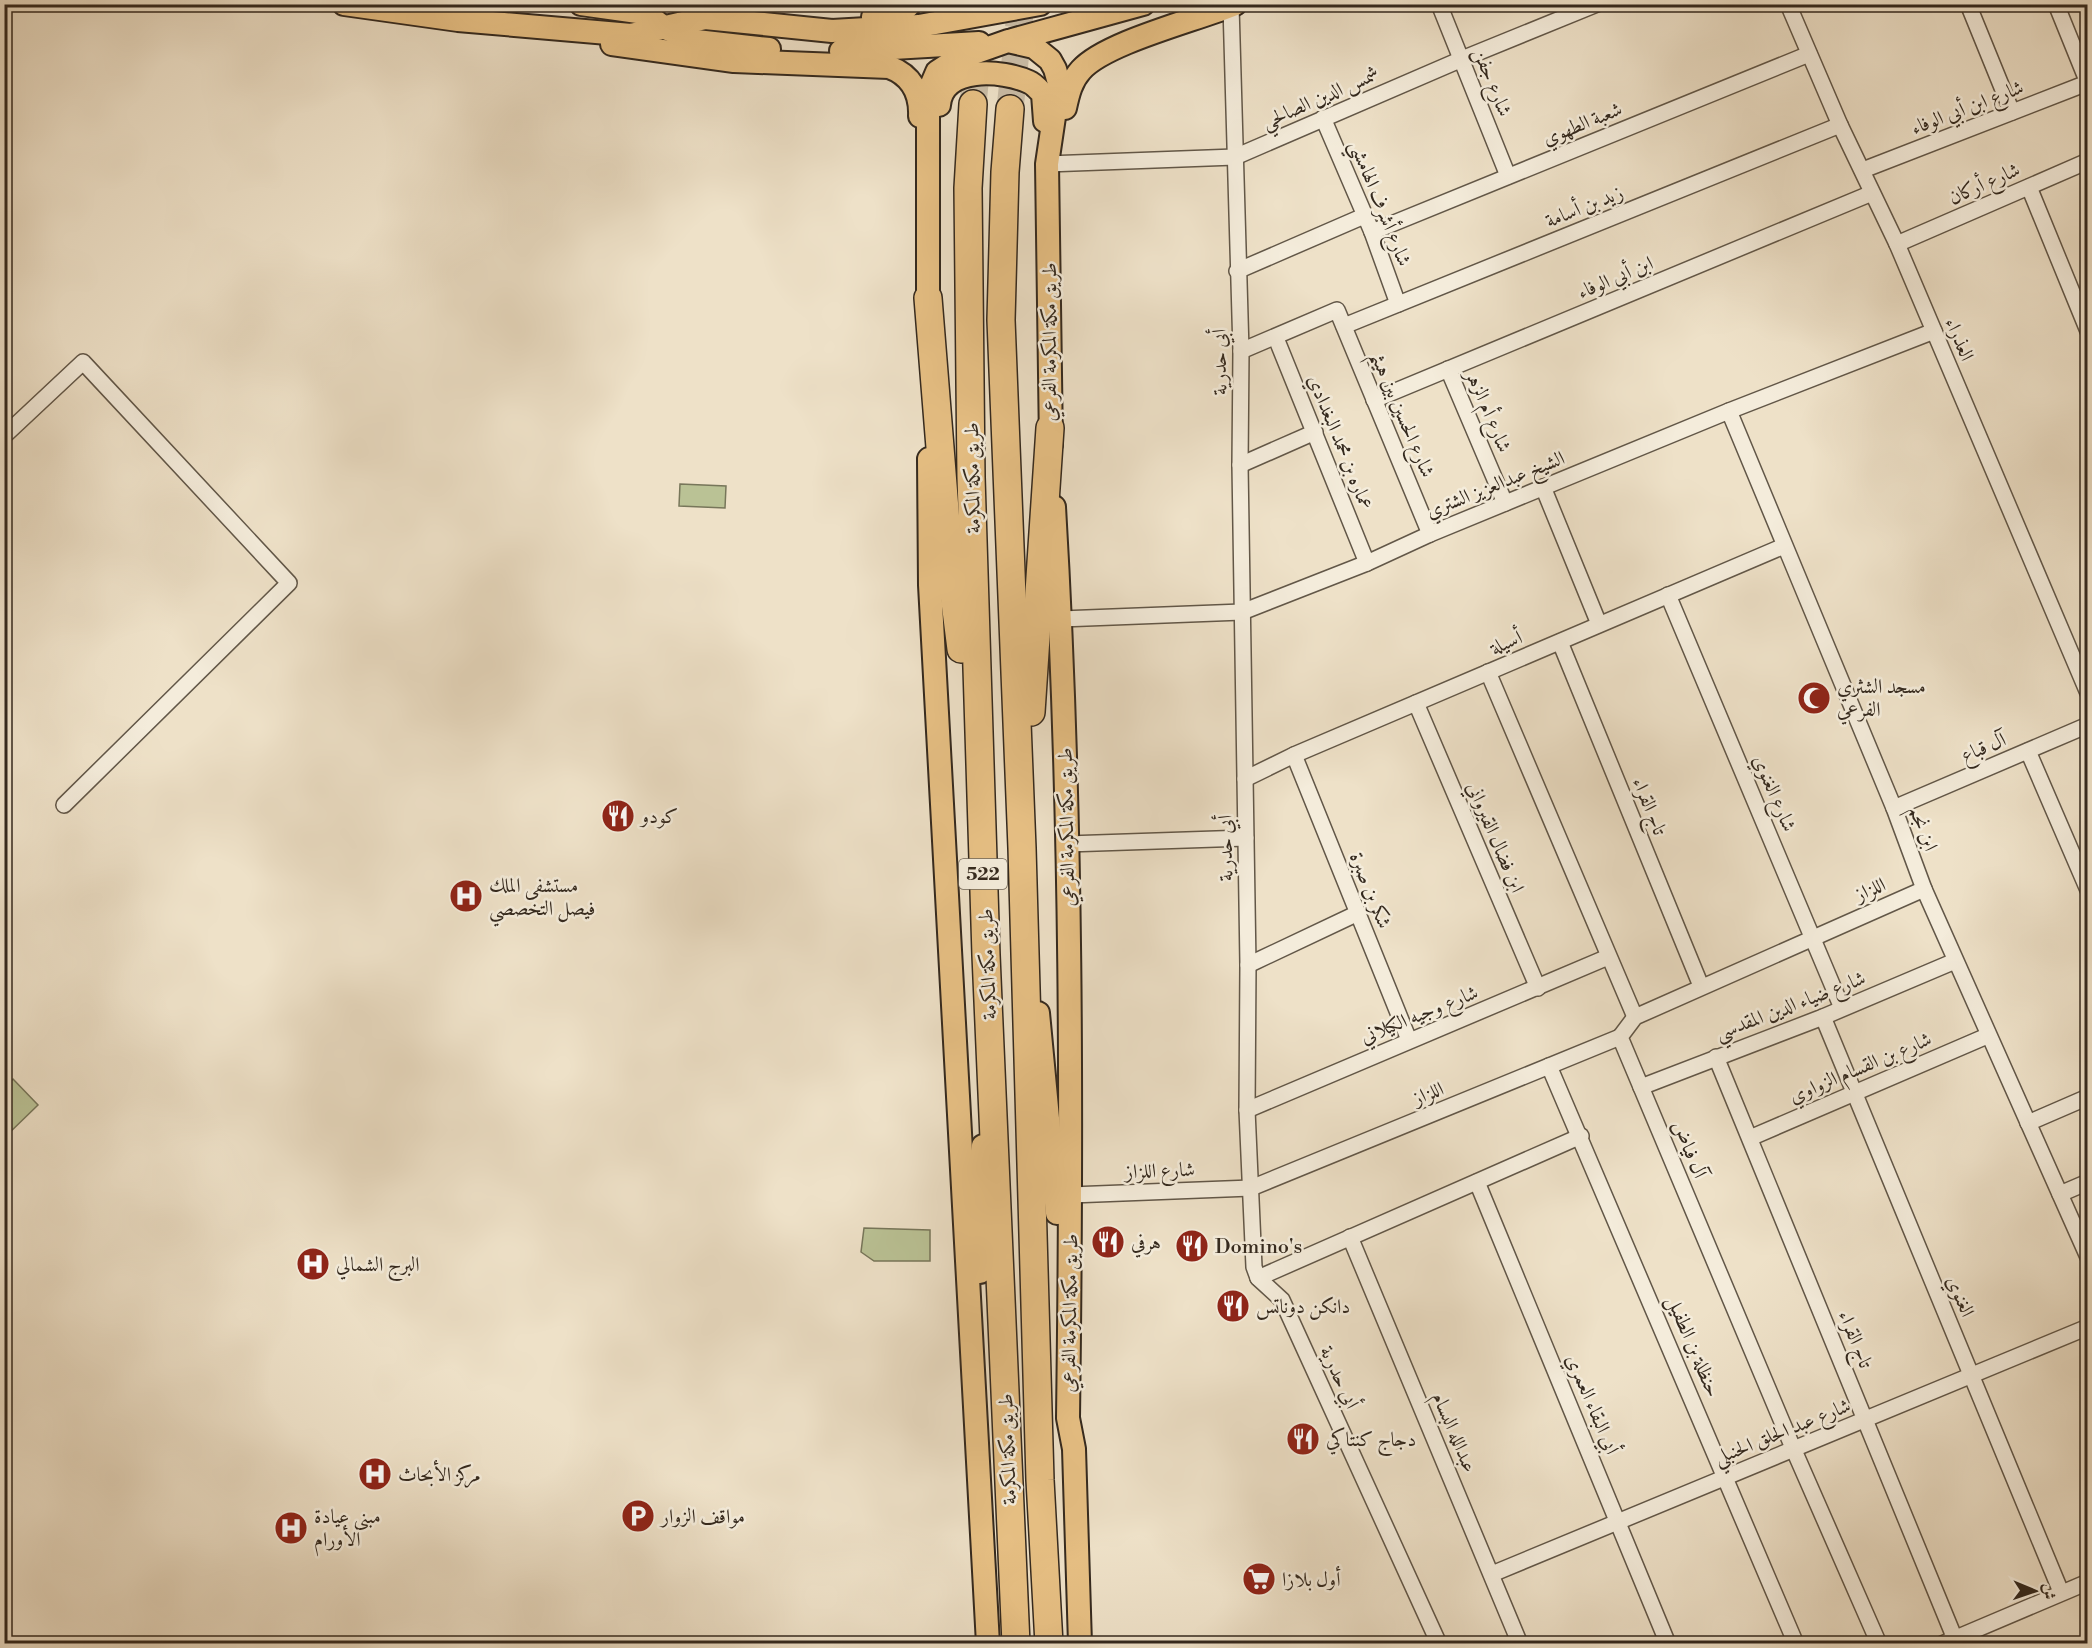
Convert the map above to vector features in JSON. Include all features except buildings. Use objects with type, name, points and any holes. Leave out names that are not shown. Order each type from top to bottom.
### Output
[{"type":"highway","name":"طريق مكة المكرمة","points":[[973,104],[968,200],[971,477],[986,955],[1016,1644]]},
{"type":"highway","name":"طريق مكة المكرمة","points":[[1010,109],[1005,172],[1001,320],[1022,848],[1040,1480],[1049,1644]]},
{"type":"highway","points":[[928,298],[948,548],[981,805]]},
{"type":"highway","points":[[1022,848],[1050,428]]},
{"type":"main road","points":[[344,4],[666,53],[734,61],[889,68],[902,72],[911,81],[921,109],[920,165],[928,298]]},
{"type":"main road","points":[[581,4],[645,13],[663,27],[696,41],[806,52],[1008,41]]},
{"type":"main road","points":[[686,4],[814,18],[880,17],[903,11],[910,4]]},
{"type":"main road","points":[[961,4],[1018,7]]},
{"type":"main road","points":[[458,20],[631,35],[705,18],[832,31],[919,26],[1040,4]]},
{"type":"main road","points":[[988,1644],[930,585],[928,93],[938,72],[957,59],[1008,41],[1143,4]]},
{"type":"main road","points":[[1047,164],[1071,84],[1082,69],[1106,51],[1233,5]]},
{"type":"main road","name":"طريق مكة المكرمة الفرعي","points":[[1008,41],[1034,47],[1050,60],[1059,83],[1047,164],[1050,428],[1061,619],[1067,844],[1071,1195],[1068,1418],[1074,1449],[1080,1644]]},
{"type":"main road","points":[[928,298],[940,95],[950,82],[966,75],[988,74],[1031,82],[1043,94],[1047,164]]},
{"type":"main road","points":[[1022,848],[1055,1174],[1068,1418]]},
{"type":"main road","points":[[976,1449],[986,955]]},
{"type":"street","name":"شارع جفن","points":[[1439,4],[1508,176]]},
{"type":"street","name":"شمس الدين الصالحي","points":[[1047,164],[1235,157],[1462,59],[1597,4]]},
{"type":"street","name":"العذراء","points":[[1788,4],[1840,125],[1863,170],[1934,331],[2088,693]]},
{"type":"street","points":[[1968,4],[2012,112]]},
{"type":"street","points":[[2056,4],[2087,83]]},
{"type":"street","name":"أبي حدرية","points":[[1233,5],[1237,271],[1241,351],[1240,465],[1248,965],[1247,1110],[1254,1267],[1258,1278],[1282,1300],[1439,1644]]},
{"type":"street","name":"شعبة الطهوي","points":[[1372,232],[1809,54]]},
{"type":"street","name":"شارع ابن أبي الوفاء","points":[[1863,170],[2087,83]]},
{"type":"street","name":"شارع أشرف الهامشي","points":[[1323,118],[1372,232],[1398,304]]},
{"type":"street","name":"زيد بن أسامة","points":[[1344,326],[1840,125]]},
{"type":"street","name":"شارع أركان","points":[[1896,244],[2088,160]]},
{"type":"street","points":[[2029,187],[2088,331]]},
{"type":"street","name":"ابن أبي الوفاء","points":[[1374,400],[1872,193]]},
{"type":"street","points":[[1237,271],[1364,216]]},
{"type":"street","name":"شارع الحسين بين هيثم","points":[[1276,338],[1337,310],[1430,534]]},
{"type":"street","name":"الشيخ عبدالعزيز الشتري","points":[[1061,619],[1242,612],[1367,563],[1430,534],[1729,411],[1934,331]]},
{"type":"street","points":[[1241,351],[1276,338]]},
{"type":"street","name":"عماره بن محمد البغدادي","points":[[1276,338],[1367,563]]},
{"type":"street","points":[[4,436],[83,362],[289,583],[64,805]]},
{"type":"street","name":"شارع أم الزهر","points":[[1448,369],[1505,503]]},
{"type":"street","name":"ابن نجم","points":[[1729,411],[1894,808],[1924,889],[1987,1036],[2088,1257]]},
{"type":"street","points":[[1240,465],[1315,432]]},
{"type":"street","points":[[1543,487],[1599,624]]},
{"type":"street","name":"أسيلة","points":[[1245,779],[1294,755],[1784,546]]},
{"type":"street","name":"شارع الغنوي","points":[[1668,596],[1842,1008]]},
{"type":"street","name":"تاج القراء","points":[[1560,642],[1701,986]]},
{"type":"street","points":[[1488,672],[1635,1017],[1620,1037]]},
{"type":"street","name":"ابن فضال القيرواني","points":[[1416,703],[1538,988]]},
{"type":"street","name":"آل قباع","points":[[1894,808],[2088,725]]},
{"type":"street","points":[[2028,751],[2088,890]]},
{"type":"street","name":"شكر بن صبرة","points":[[1294,755],[1409,1040]]},
{"type":"street","points":[[1067,844],[1246,838]]},
{"type":"street","name":"اللزاز","points":[[1635,1017],[1813,936],[1924,889]]},
{"type":"street","points":[[1248,965],[1358,913]]},
{"type":"street","name":"شارع وجيه الكيلاني","points":[[1247,1110],[1608,957]]},
{"type":"street","name":"شارع ضياء الدين المقدسي","points":[[1641,1087],[1822,1017],[1955,961]]},
{"type":"street","name":"الغنوي","points":[[1822,1017],[2061,1592]]},
{"type":"street","name":"شارع بن القسام الزواوي","points":[[1750,1137],[1987,1036]]},
{"type":"street","name":"اللزاز","points":[[1251,1188],[1620,1037]]},
{"type":"street","name":"آل فياض","points":[[1620,1037],[1793,1449],[1879,1644]]},
{"type":"street","name":"تاج القراء","points":[[1716,1057],[1867,1419],[1949,1641]]},
{"type":"street","name":"حنظلة بن الطفيل","points":[[1549,1066],[1727,1476],[1796,1644]]},
{"type":"street","points":[[2028,1123],[2088,1097]]},
{"type":"street","points":[[1258,1278],[1581,1136]]},
{"type":"street","name":"أبي البقاء العمري","points":[[1477,1182],[1668,1644]]},
{"type":"street","points":[[2060,1194],[2088,1182]]},
{"type":"street","name":"شارع اللزاز","points":[[1071,1195],[1251,1188]]},
{"type":"street","name":"عبدالله البسام","points":[[1350,1237],[1520,1644]]},
{"type":"street","name":"شارع عبد الحلق الحنبلي","points":[[1492,1574],[2088,1327]]},
{"type":"street","points":[[1949,1641],[2088,1582]]},
{"type":"green space","points":[[680,484],[726,486],[725,508],[679,506]]},
{"type":"green space","points":[[13,1079],[38,1105],[5,1137],[5,1088]]},
{"type":"green space","points":[[864,1228],[930,1230],[930,1261],[874,1261],[861,1252]]},
{"type":"tunnel","points":[[973,104],[983,4]]},
{"type":"tunnel","points":[[1010,109],[1021,4]]},
{"type":"place","name":"مسجد الشثري الفرعي","points":[[1814,698]]},
{"type":"place","name":"كودو","points":[[618,816]]},
{"type":"place","name":"مستشفى الملك فيصل التخصصي","points":[[466,896]]},
{"type":"place","name":"هرفي","points":[[1108,1242]]},
{"type":"place","name":"Domino's","points":[[1192,1246]]},
{"type":"place","name":"البرج الشمالي","points":[[313,1264]]},
{"type":"place","name":"دانكن دوناتس","points":[[1233,1306]]},
{"type":"place","name":"دجاج كنتاكي","points":[[1303,1439]]},
{"type":"place","name":"مركز الأبحاث","points":[[375,1474]]},
{"type":"place","name":"مواقف الزوار","points":[[638,1516]]},
{"type":"place","name":"مبنى عيادة الأورام","points":[[291,1528]]},
{"type":"place","name":"أول بلازا","points":[[1259,1579]]}]
